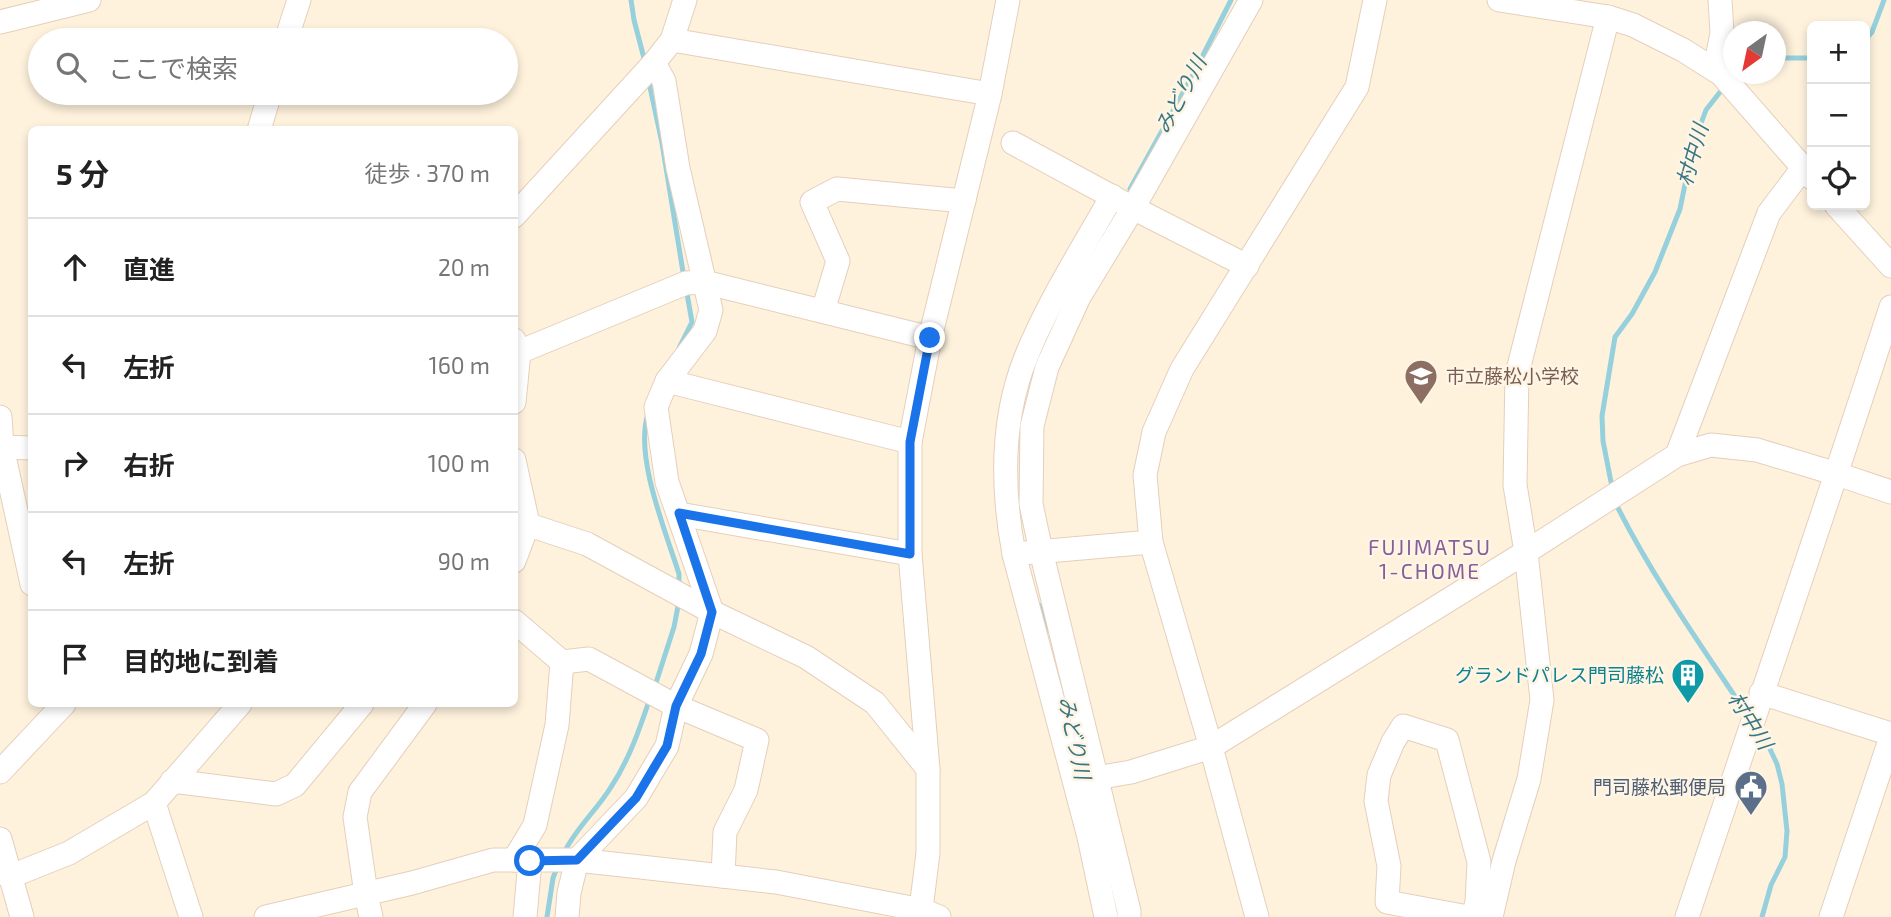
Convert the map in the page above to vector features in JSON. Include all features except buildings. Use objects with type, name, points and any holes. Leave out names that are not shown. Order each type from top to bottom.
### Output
[{"type":"street","points":[[0,22],[89,0]]},
{"type":"street","points":[[290,28],[299,0]]},
{"type":"street","points":[[518,212],[654,63],[672,40],[685,0]]},
{"type":"street","points":[[265,917],[412,883],[493,860],[577,860],[776,882],[927,915],[928,769],[910,554],[910,442],[930,338],[990,94],[1008,0]]},
{"type":"street","points":[[1129,917],[1031,504],[1032,426],[1047,367],[1079,297],[1133,208],[1251,0]]},
{"type":"street","points":[[1257,917],[1151,542],[1145,475],[1154,432],[1182,369],[1357,87],[1375,0]]},
{"type":"street","points":[[1499,0],[1612,12],[1683,50],[1723,77]]},
{"type":"street","points":[[1720,0],[1723,56]]},
{"type":"street","points":[[1491,917],[1504,861],[1529,779],[1542,701],[1526,552],[1515,485],[1517,374],[1612,12]]},
{"type":"street","points":[[672,40],[990,94]]},
{"type":"street","points":[[567,917],[569,893],[577,860],[636,798],[667,746],[676,706],[701,654],[712,612],[667,482],[656,407],[667,381],[705,331],[711,310],[678,168],[664,81],[654,63]]},
{"type":"street","points":[[1729,84],[1807,172]]},
{"type":"street","points":[[260,126],[266,105]]},
{"type":"street","points":[[1013,143],[1247,266]]},
{"type":"street","points":[[1677,455],[1769,213],[1807,174]]},
{"type":"street","points":[[823,311],[838,261],[813,202],[837,190],[964,201]]},
{"type":"street","points":[[1106,917],[1089,837],[1014,554],[1006,478],[1008,428],[1026,358],[1048,312],[1112,196]]},
{"type":"street","points":[[1841,210],[1891,266]]},
{"type":"street","points":[[518,346],[686,284],[704,282],[930,338]]},
{"type":"street","points":[[1687,917],[1891,307]]},
{"type":"street","points":[[667,381],[910,442]]},
{"type":"street","points":[[0,417],[1,447],[28,566]]},
{"type":"street","points":[[1096,778],[1131,772],[1211,747],[1677,455],[1711,445],[1756,450],[1891,492]]},
{"type":"street","points":[[1,447],[28,449]]},
{"type":"street","points":[[518,495],[521,522],[587,544],[712,612],[806,657],[875,703],[928,769]]},
{"type":"street","points":[[679,513],[910,554]]},
{"type":"street","points":[[1014,554],[1151,542]]},
{"type":"street","points":[[518,624],[562,662],[589,659],[676,706],[757,740],[746,790],[725,832],[723,876]]},
{"type":"street","points":[[525,917],[522,860],[535,825],[557,725],[562,662]]},
{"type":"street","points":[[1758,701],[1891,735],[1831,917]]},
{"type":"street","points":[[0,772],[61,707]]},
{"type":"street","points":[[9,877],[69,853],[153,803],[237,707]]},
{"type":"street","points":[[172,781],[276,794],[295,785],[360,707]]},
{"type":"street","points":[[371,917],[355,817],[360,792],[420,707]]},
{"type":"street","points":[[1403,726],[1447,740],[1479,862],[1477,902],[1470,917],[1387,902],[1390,866],[1376,801],[1379,775],[1403,726]]},
{"type":"street","points":[[153,803],[191,917]]},
{"type":"street","points":[[0,839],[22,917]]},
{"type":"waterway","points":[[631,0],[645,62]]},
{"type":"waterway","name":"みどり川","points":[[1130,189],[1231,0]]},
{"type":"waterway","name":"村中川","points":[[1870,34],[1884,0]]},
{"type":"waterway","name":"村中川","points":[[1786,58],[1807,58]]},
{"type":"waterway","points":[[648,78],[662,143],[684,278]]},
{"type":"waterway","name":"村中川","points":[[1611,482],[1603,441],[1602,416],[1615,337],[1632,314],[1655,272],[1680,209],[1693,145],[1706,110],[1724,87]]},
{"type":"waterway","points":[[679,348],[692,322],[686,288]]},
{"type":"waterway","points":[[648,414],[645,431],[648,472],[679,574],[679,588]]},
{"type":"waterway","name":"村中川","points":[[1618,508],[1664,588],[1748,716]]},
{"type":"waterway","points":[[654,689],[674,627],[679,601]]},
{"type":"waterway","name":"みどり川","points":[[1039,605],[1050,631]]},
{"type":"waterway","name":"みどり川","points":[[1064,692],[1071,727]]},
{"type":"waterway","points":[[564,853],[617,777],[634,744],[650,698]]},
{"type":"waterway","name":"村中川","points":[[1757,730],[1777,764],[1787,831],[1785,857],[1771,885],[1762,917]]},
{"type":"waterway","points":[[547,917],[553,878],[558,865]]},
{"type":"place","name":"市立藤松小学校","points":[[1421,406]]},
{"type":"place","name":"グランドパレス門司藤松","points":[[1688,705]]},
{"type":"place","name":"門司藤松郵便局","points":[[1751,817]]},
{"type":"district","name":"FUJIMATSU 1-CHOME","points":[[1430,560]]},
{"type":"route","points":[[530,861],[577,860],[636,798],[667,746],[676,706],[701,654],[712,612],[679,513],[910,554],[910,442],[930,338]]}]
